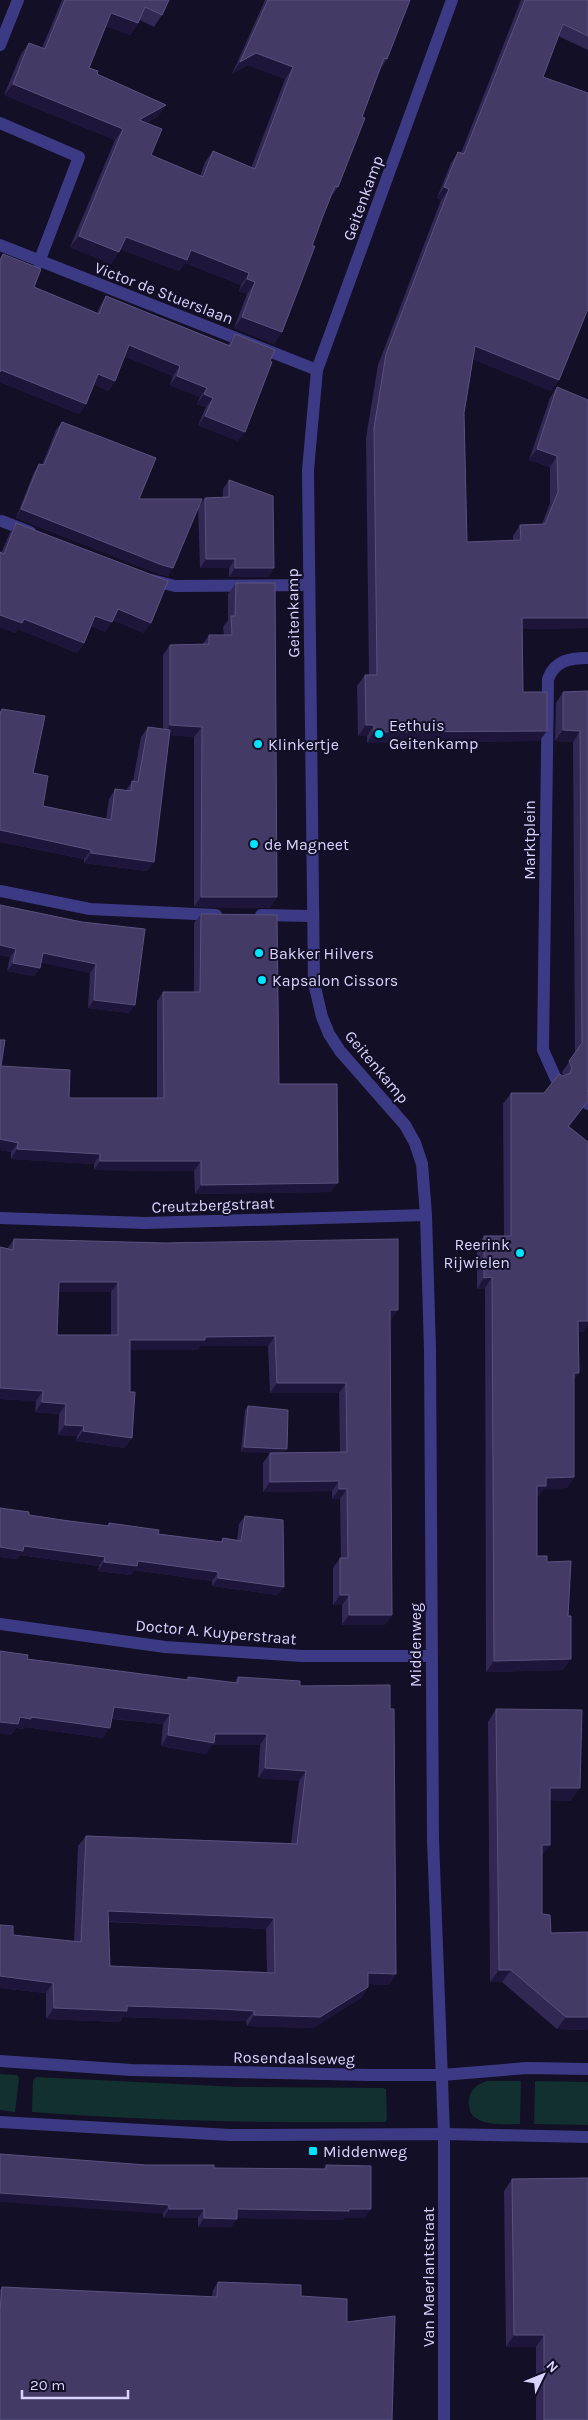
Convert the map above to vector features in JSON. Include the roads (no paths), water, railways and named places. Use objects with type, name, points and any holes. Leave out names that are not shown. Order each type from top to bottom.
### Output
[{"type":"street","points":[[0,45],[18,0]]},
{"type":"street","name":"Geitenkamp","points":[[426,1215],[422,1164],[415,1144],[405,1125],[340,1051],[329,1034],[322,1017],[314,983],[308,470],[317,370],[452,0]]},
{"type":"street","points":[[0,123],[80,157],[40,262]]},
{"type":"street","name":"Victor de Stuerslaan","points":[[0,244],[40,262],[317,370]]},
{"type":"street","points":[[2,521],[38,535]]},
{"type":"street","points":[[136,574],[175,586],[309,585]]},
{"type":"street","name":"Marktplein","points":[[556,1079],[543,1050],[548,679],[551,672],[564,660],[588,658]]},
{"type":"street","points":[[0,891],[90,909],[225,915]]},
{"type":"street","points":[[244,915],[312,916]]},
{"type":"street","name":"Creutzbergstraat","points":[[0,1218],[145,1223],[426,1215]]},
{"type":"street","name":"Middenweg","points":[[426,1215],[430,1350],[433,1839],[444,2134]]},
{"type":"street","name":"Doctor A. Kuyperstraat","points":[[0,1624],[165,1647],[302,1656],[431,1656]]},
{"type":"street","name":"Rosendaalseweg","points":[[0,2061],[131,2070],[217,2072],[442,2075],[528,2068],[588,2069]]},
{"type":"street","points":[[0,2122],[230,2135],[444,2134],[588,2137]]},
{"type":"street","name":"Van Maerlantstraat","points":[[444,2134],[444,2420]]},
{"type":"place","name":"Eethuis Geitenkamp","points":[[379,734]]},
{"type":"place","name":"Klinkertje","points":[[258,744]]},
{"type":"place","name":"de Magneet","points":[[254,844]]},
{"type":"place","name":"Bakker Hilvers","points":[[259,953]]},
{"type":"place","name":"Kapsalon Cissors","points":[[262,980]]},
{"type":"place","name":"Reerink Rijwielen","points":[[520,1253]]},
{"type":"place","name":"Middenweg","points":[[313,2151]]}]
